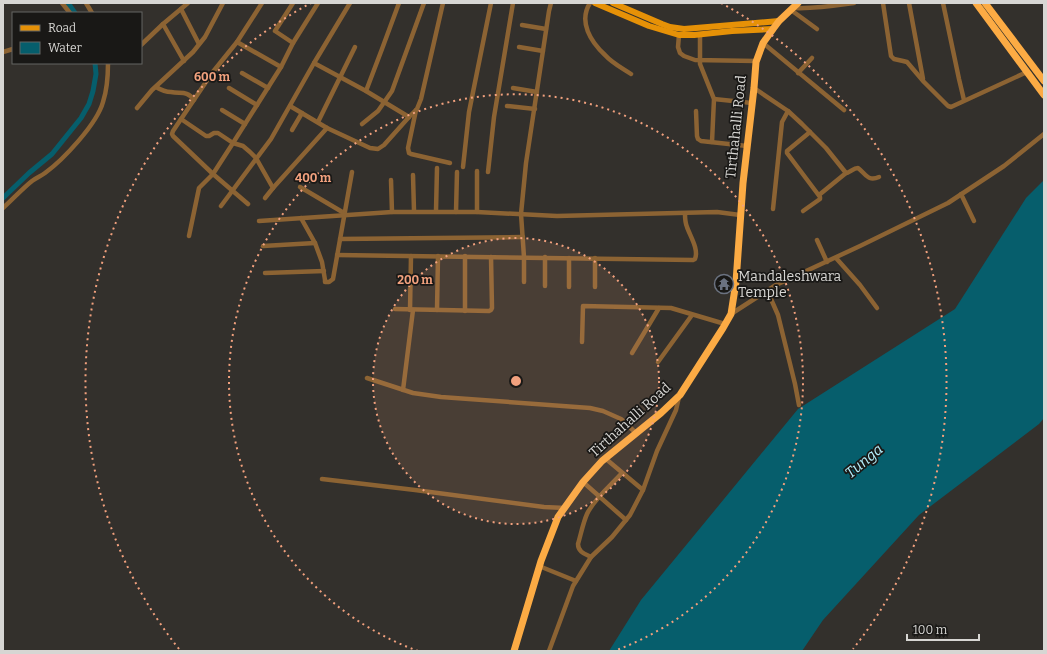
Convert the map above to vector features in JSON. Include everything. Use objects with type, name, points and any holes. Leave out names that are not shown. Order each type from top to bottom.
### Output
[{"type":"highway","points":[[976,3],[1044,95]]},
{"type":"highway","points":[[985,3],[1044,81]]},
{"type":"highway","name":"Tirthahalli Road","points":[[514,651],[539,566],[558,517],[582,482],[606,459],[680,395],[731,314],[736,282],[740,215],[756,61],[763,43],[779,21],[794,7]]},
{"type":"main road","points":[[595,3],[649,26],[679,35],[773,29]]},
{"type":"main road","points":[[613,3],[626,6],[670,27],[684,29],[779,21]]},
{"type":"street","points":[[62,3],[69,12]]},
{"type":"street","points":[[86,3],[91,12]]},
{"type":"street","points":[[142,44],[188,3]]},
{"type":"street","points":[[137,108],[156,87],[194,52],[205,37],[223,3]]},
{"type":"street","points":[[248,204],[213,174],[172,134],[212,73],[237,42],[262,3]]},
{"type":"street","points":[[293,3],[275,31],[293,43]]},
{"type":"street","points":[[189,236],[199,188],[213,174],[233,143],[281,67],[293,43],[318,3]]},
{"type":"street","points":[[221,206],[271,139],[350,3]]},
{"type":"street","points":[[366,91],[399,3]]},
{"type":"street","points":[[362,124],[378,110],[392,91],[424,3]]},
{"type":"street","points":[[443,3],[408,148],[411,154],[450,162]]},
{"type":"street","points":[[463,167],[469,112],[491,3]]},
{"type":"street","points":[[488,172],[494,117],[514,3]]},
{"type":"street","points":[[524,282],[521,214],[526,162],[551,3]]},
{"type":"street","points":[[590,3],[586,11],[586,24],[592,40],[606,56],[630,74]]},
{"type":"street","points":[[794,7],[819,8],[854,3]]},
{"type":"street","points":[[883,3],[891,56],[894,59],[907,62],[948,106],[951,107],[1027,72]]},
{"type":"street","points":[[909,3],[923,80]]},
{"type":"street","points":[[943,3],[964,100]]},
{"type":"street","points":[[794,7],[817,29]]},
{"type":"street","points":[[181,9],[199,44]]},
{"type":"street","points":[[163,24],[184,60]]},
{"type":"street","points":[[522,25],[546,29]]},
{"type":"street","points":[[700,34],[699,60],[714,99],[712,142]]},
{"type":"street","points":[[679,35],[678,47],[680,52],[684,56],[695,60],[756,61]]},
{"type":"street","points":[[237,42],[281,67]]},
{"type":"street","points":[[763,43],[844,110]]},
{"type":"street","points":[[318,122],[355,47]]},
{"type":"street","points":[[519,47],[543,51]]},
{"type":"street","points":[[798,72],[812,58]]},
{"type":"street","points":[[314,63],[366,91],[409,117]]},
{"type":"street","points":[[3,208],[22,189],[34,179],[45,173],[66,154],[91,126],[103,102],[108,79],[108,64]]},
{"type":"street","points":[[242,73],[268,88]]},
{"type":"street","points":[[156,87],[165,91],[187,93],[194,100]]},
{"type":"street","points":[[229,88],[257,105]]},
{"type":"street","points":[[513,88],[537,92]]},
{"type":"street","points":[[754,88],[788,111],[826,148],[846,173]]},
{"type":"street","points":[[714,99],[752,103]]},
{"type":"street","points":[[290,106],[328,128],[370,148],[378,149],[384,146],[416,110]]},
{"type":"street","points":[[507,106],[534,109]]},
{"type":"street","points":[[222,110],[245,124]]},
{"type":"street","points":[[696,110],[698,139],[701,141],[747,146]]},
{"type":"street","points":[[773,209],[782,122],[788,111]]},
{"type":"street","points":[[292,130],[302,113]]},
{"type":"street","points":[[182,119],[206,136],[218,133],[233,143],[243,146],[256,158],[273,188]]},
{"type":"street","points":[[265,198],[328,128]]},
{"type":"street","points":[[803,211],[820,199],[819,195],[787,151],[810,132]]},
{"type":"street","points":[[731,314],[767,290],[836,258],[948,202],[1004,166],[1044,134]]},
{"type":"street","points":[[436,211],[437,168]]},
{"type":"street","points":[[819,195],[846,173],[849,173],[856,168],[870,179],[879,177]]},
{"type":"street","points":[[477,171],[477,212]]},
{"type":"street","points":[[301,218],[315,243],[322,262],[325,282],[329,282],[333,279],[352,172]]},
{"type":"street","points":[[456,212],[457,172]]},
{"type":"street","points":[[413,176],[414,211]]},
{"type":"street","points":[[391,180],[392,212]]},
{"type":"street","points":[[300,187],[344,214]]},
{"type":"street","points":[[961,194],[974,221]]},
{"type":"street","points":[[259,221],[344,214],[414,211],[477,212],[557,216],[717,212],[740,215]]},
{"type":"street","points":[[337,255],[695,259],[696,255],[692,238],[686,226],[685,214]]},
{"type":"street","points":[[340,239],[522,237]]},
{"type":"street","points":[[817,240],[827,262]]},
{"type":"street","points":[[263,246],[315,243]]},
{"type":"street","points":[[403,390],[412,310],[411,256]]},
{"type":"street","points":[[437,310],[438,256]]},
{"type":"street","points":[[465,256],[465,311]]},
{"type":"street","points":[[395,309],[465,311],[491,310],[491,257]]},
{"type":"street","points":[[545,257],[545,286]]},
{"type":"street","points":[[569,258],[569,287]]},
{"type":"street","points":[[595,258],[595,287]]},
{"type":"street","points":[[836,258],[860,285],[877,308]]},
{"type":"street","points":[[265,274],[324,271]]},
{"type":"street","points":[[767,290],[778,315],[795,384],[798,405]]},
{"type":"street","points":[[582,342],[583,306],[676,309],[725,324]]},
{"type":"street","points":[[632,352],[659,308]]},
{"type":"street","points":[[658,362],[692,314]]},
{"type":"street","points":[[367,378],[403,390],[441,397],[590,408],[603,411],[620,419],[636,433]]},
{"type":"street","points":[[549,651],[576,581],[591,557],[612,537],[630,515],[643,490],[657,451],[676,410],[680,395]]},
{"type":"street","points":[[606,459],[643,490]]},
{"type":"street","points":[[591,557],[579,550],[578,547],[588,512],[599,497],[622,473]]},
{"type":"street","points":[[322,479],[544,507],[564,508]]},
{"type":"street","points":[[582,482],[626,520]]},
{"type":"street","points":[[539,566],[576,581]]},
{"type":"water","name":"Tunga","points":[[1044,180],[1044,418],[1039,424],[919,515],[823,620],[802,651],[609,651],[641,600],[798,409],[955,309],[1026,198]]},
{"type":"waterway","points":[[68,3],[74,12]]},
{"type":"waterway","points":[[3,198],[29,173],[52,154],[81,118],[89,104],[93,91],[96,74],[95,64]]},
{"type":"place","name":"Mandaleshwara Temple","points":[[724,284]]}]
